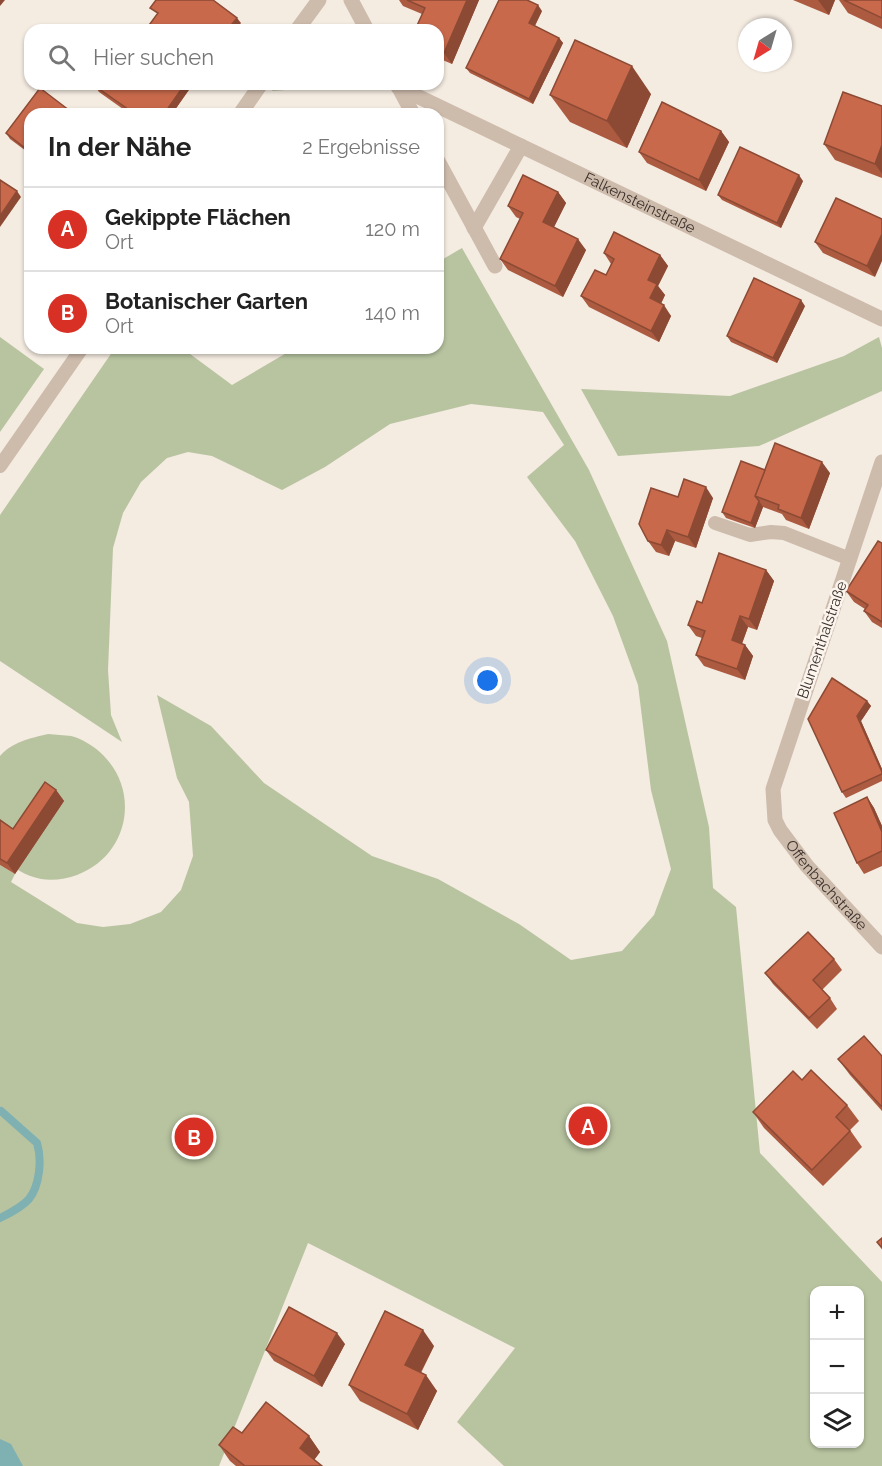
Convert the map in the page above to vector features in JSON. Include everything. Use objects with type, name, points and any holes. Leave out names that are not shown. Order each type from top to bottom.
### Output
[{"type":"street","points":[[301,24],[319,0]]},
{"type":"street","points":[[351,0],[364,24]]},
{"type":"street","points":[[244,108],[257,90]]},
{"type":"street","points":[[400,90],[410,108]]},
{"type":"street","name":"Falkensteinstraße","points":[[407,90],[444,108]]},
{"type":"street","name":"Falkensteinstraße","points":[[444,108],[882,319]]},
{"type":"street","points":[[474,228],[521,146]]},
{"type":"street","points":[[444,172],[495,266]]},
{"type":"street","name":"Blumenthalstraße","points":[[775,820],[773,789],[882,462]]},
{"type":"street","name":"Offenbachstraße","points":[[775,820],[807,866],[882,947]]},
{"type":"lane","points":[[0,466],[78,354]]},
{"type":"lane","points":[[715,523],[750,535],[784,533],[850,559]]},
{"type":"green space","points":[[462,248],[589,470],[667,641],[709,827],[713,888],[736,907],[760,1153],[882,1282],[882,1466],[504,1466],[457,1422],[515,1348],[308,1243],[219,1466],[0,1466],[0,865],[15,874],[11,882],[77,923],[103,927],[130,924],[161,912],[181,890],[193,856],[189,802],[177,778],[157,695],[211,726],[264,783],[372,856],[438,879],[519,924],[571,960],[622,951],[654,915],[671,869],[651,790],[638,685],[613,616],[575,541],[527,477],[564,445],[543,412],[471,404],[390,424],[325,467],[282,490],[212,456],[188,452],[167,458],[141,482],[123,513],[113,548],[108,670],[111,715],[122,742],[0,661],[0,515],[111,354],[190,354],[232,385],[285,354],[444,354],[444,258]]},
{"type":"green space","points":[[0,337],[44,369],[0,432]]},
{"type":"green space","points":[[879,337],[882,348],[882,391],[759,446],[618,456],[581,389],[730,396],[844,356]]},
{"type":"green space","points":[[48,734],[75,737],[100,752],[115,770],[122,787],[125,805],[118,839],[108,854],[94,866],[77,875],[55,880],[30,876],[0,858],[0,756],[16,744]]},
{"type":"water","points":[[0,1439],[11,1444],[23,1466],[0,1466]]},
{"type":"building","points":[[156,0],[213,0],[237,18],[232,24],[150,24],[158,13],[150,8]]},
{"type":"building","points":[[407,0],[467,0],[444,53],[444,24],[418,24],[425,8]]},
{"type":"building","points":[[499,0],[527,0],[538,5],[529,23],[559,38],[529,99],[466,68]]},
{"type":"building","points":[[844,0],[882,0],[882,18]]},
{"type":"building","points":[[575,40],[632,66],[607,121],[550,95]]},
{"type":"building","points":[[38,90],[43,90],[66,108],[25,108]]},
{"type":"building","points":[[101,90],[181,90],[168,108],[126,108]]},
{"type":"building","points":[[843,92],[882,106],[882,145],[875,164],[824,144]]},
{"type":"building","points":[[662,102],[721,131],[699,180],[639,152]]},
{"type":"building","points":[[24,109],[24,147],[6,133]]},
{"type":"building","points":[[740,147],[799,175],[777,223],[718,195]]},
{"type":"building","points":[[523,175],[558,192],[543,222],[578,239],[555,286],[500,259],[523,213],[508,206]]},
{"type":"building","points":[[0,180],[17,191],[0,216]]},
{"type":"building","points":[[836,198],[882,219],[882,234],[867,266],[815,242]]},
{"type":"building","points":[[614,232],[660,255],[648,280],[657,284],[650,298],[664,305],[651,331],[581,296],[595,270],[606,275],[614,259],[604,253]]},
{"type":"building","points":[[754,278],[801,300],[773,358],[727,336]]},
{"type":"building","points":[[775,443],[822,462],[801,518],[778,509],[779,505],[755,496]]},
{"type":"building","points":[[741,461],[765,470],[755,496],[759,501],[751,523],[722,512]]},
{"type":"building","points":[[684,479],[706,487],[688,537],[667,530],[661,545],[648,541],[639,524],[651,488],[678,497]]},
{"type":"building","points":[[878,541],[882,543],[882,622],[864,611],[868,605],[846,591]]},
{"type":"building","points":[[719,553],[766,570],[749,619],[740,616],[732,640],[745,645],[737,669],[696,655],[705,631],[688,625],[697,601],[702,603]]},
{"type":"building","points":[[832,678],[867,701],[857,716],[882,772],[842,792],[808,719]]},
{"type":"building","points":[[45,782],[56,790],[7,863],[0,859],[0,820],[13,829]]},
{"type":"building","points":[[867,797],[882,832],[882,851],[857,863],[834,813]]},
{"type":"building","points":[[808,932],[834,959],[813,980],[830,998],[809,1018],[765,973]]},
{"type":"building","points":[[864,1036],[882,1056],[882,1107],[838,1059]]},
{"type":"building","points":[[811,1070],[847,1105],[836,1117],[850,1131],[812,1170],[753,1112],[793,1071],[802,1080]]},
{"type":"building","points":[[882,1238],[882,1248],[877,1242]]},
{"type":"building","points":[[289,1307],[337,1333],[314,1376],[266,1350]]},
{"type":"building","points":[[385,1311],[423,1330],[405,1365],[426,1375],[407,1414],[349,1385]]},
{"type":"building","points":[[266,1402],[309,1436],[300,1448],[322,1466],[245,1466],[219,1445],[233,1427],[242,1433]]},
{"type":"waterway","points":[[0,1218],[19,1208],[29,1199],[36,1187],[40,1164],[37,1143],[1,1111]]},
{"type":"place","name":"Gekippte Flächen","points":[[588,1126]]},
{"type":"place","name":"Botanischer Garten","points":[[194,1137]]}]
